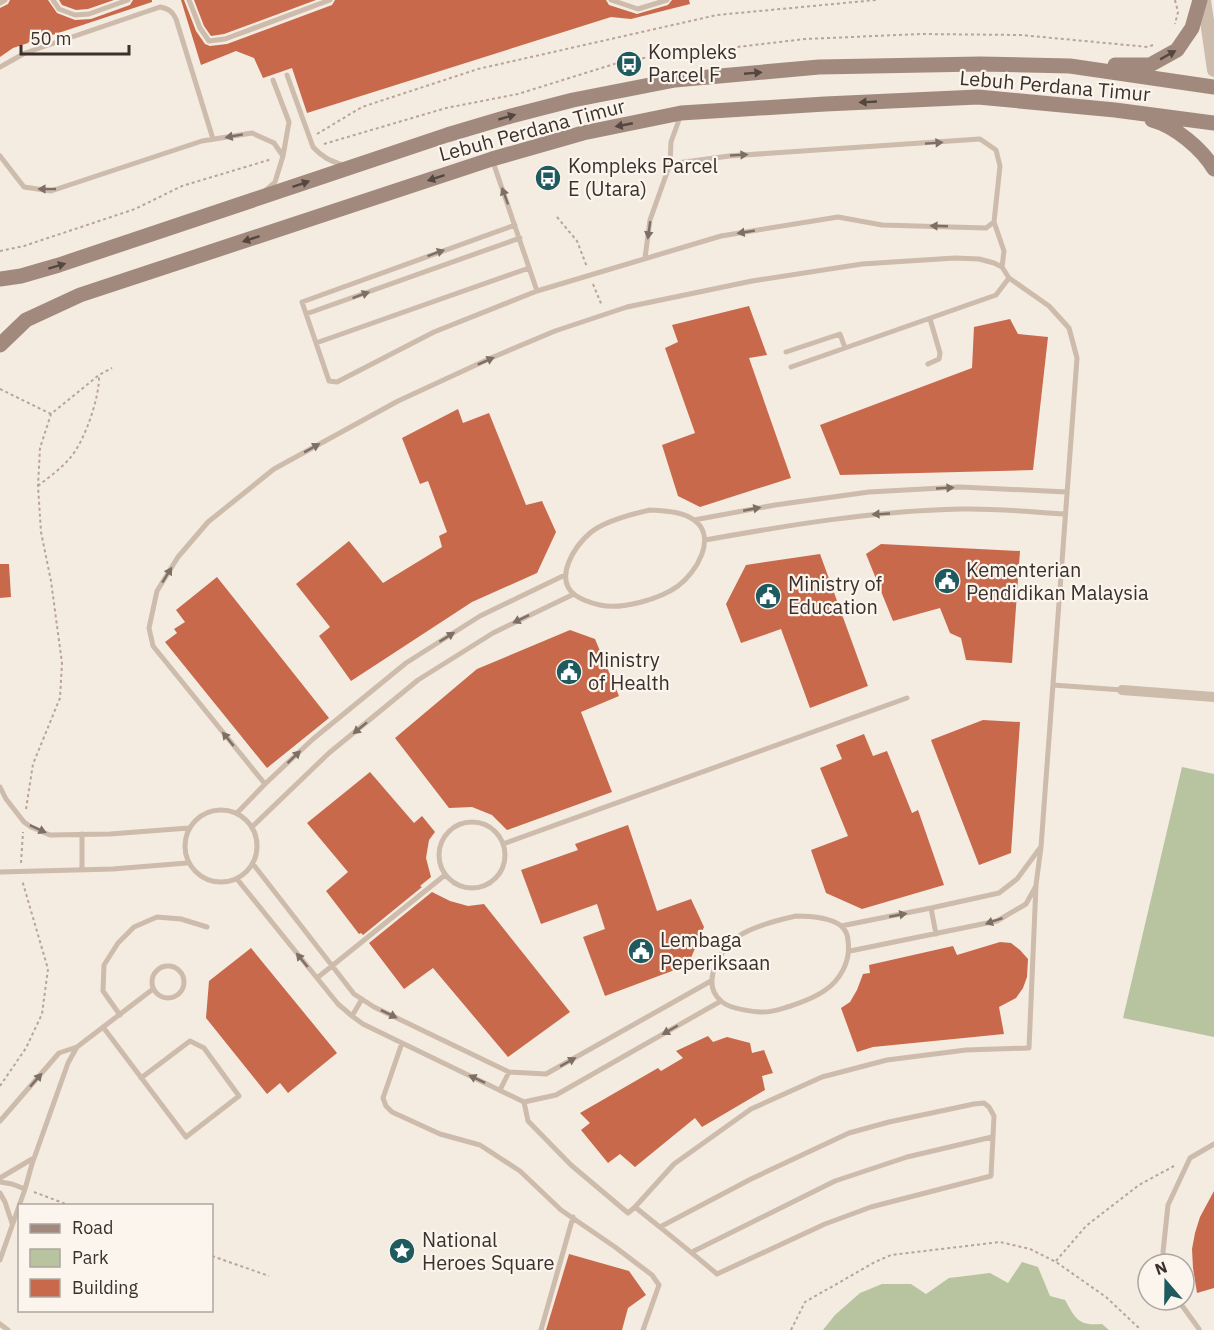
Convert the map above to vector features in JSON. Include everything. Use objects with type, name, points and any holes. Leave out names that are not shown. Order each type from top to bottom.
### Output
[{"type":"main road","points":[[1070,66],[1150,65],[1178,50],[1192,28],[1202,0]]},
{"type":"main road","name":"Lebuh Perdana Timur","points":[[0,279],[21,276],[58,265],[447,135],[573,100],[675,80],[819,67],[980,64],[1070,66],[1214,87]]},
{"type":"main road","name":"Lebuh Perdana Timur","points":[[0,345],[26,320],[80,295],[492,159],[583,133],[681,113],[978,97],[1115,110],[1214,123]]},
{"type":"main road","points":[[1115,110],[1171,128],[1195,146],[1214,169]]},
{"type":"street","points":[[1202,0],[1214,70]]},
{"type":"street","points":[[1122,690],[1214,697]]},
{"type":"lane","points":[[0,3],[5,0]]},
{"type":"lane","points":[[52,0],[59,9],[75,15],[89,14],[128,0]]},
{"type":"lane","points":[[189,0],[200,28],[209,41],[225,39],[330,0]]},
{"type":"lane","points":[[610,0],[638,9],[667,0]]},
{"type":"lane","points":[[0,67],[36,49],[160,7],[168,9],[176,20],[213,139]]},
{"type":"lane","points":[[287,75],[313,147],[329,161],[351,167]]},
{"type":"lane","points":[[253,200],[275,182],[283,156],[289,122],[273,80]]},
{"type":"lane","points":[[645,258],[650,220],[670,164],[671,142],[681,113]]},
{"type":"lane","points":[[0,156],[24,187],[51,191],[202,141],[252,133],[274,142],[283,156]]},
{"type":"lane","points":[[670,164],[729,156],[980,139],[996,150],[1000,166],[994,222],[1004,251],[1002,267]]},
{"type":"lane","points":[[492,159],[537,291]]},
{"type":"lane","points":[[515,225],[302,302],[329,381],[337,382],[434,332],[537,291],[721,236],[838,218],[882,225],[986,228],[994,222]]},
{"type":"lane","points":[[306,314],[520,238]]},
{"type":"lane","points":[[265,784],[153,646],[149,628],[157,591],[178,557],[208,522],[274,469],[398,401],[555,331],[627,307],[752,281],[862,264],[978,259],[1002,267],[1009,278],[1049,306],[1069,328],[1077,358],[1041,847],[1036,885],[1029,1048],[966,1050],[887,1059],[822,1077],[751,1109],[674,1164],[628,1213],[572,1165],[528,1121],[524,1102]]},
{"type":"lane","points":[[316,343],[530,268]]},
{"type":"lane","points":[[791,368],[996,295],[1009,278]]},
{"type":"lane","points":[[928,364],[939,359],[940,353],[930,319]]},
{"type":"lane","points":[[786,352],[840,334],[845,348]]},
{"type":"lane","points":[[694,520],[776,505],[869,492],[960,487],[1067,492]]},
{"type":"lane","points":[[705,540],[870,514],[961,509],[1065,514]]},
{"type":"lane","points":[[650,510],[681,514],[694,520],[705,540],[701,557],[692,572],[669,592],[619,607],[588,602],[574,594],[568,586],[565,575],[570,559],[579,544],[591,532],[603,525],[650,510]]},
{"type":"lane","points":[[237,813],[313,740],[406,663],[480,616],[565,575]]},
{"type":"lane","points":[[252,827],[329,753],[418,680],[493,633],[574,594]]},
{"type":"lane","points":[[1053,685],[1122,690]]},
{"type":"lane","points":[[503,844],[907,698]]},
{"type":"lane","points":[[0,787],[6,799],[24,822],[50,835],[110,834],[189,828]]},
{"type":"lane","points":[[219,809],[237,813],[252,827],[257,839],[257,852],[253,864],[237,879],[218,883],[200,877],[188,863],[184,845],[189,828],[202,814],[219,809]]},
{"type":"lane","points":[[467,822],[483,824],[498,836],[503,844],[505,860],[501,871],[491,883],[472,888],[457,885],[445,875],[439,859],[441,843],[450,830],[467,822]]},
{"type":"lane","points":[[82,834],[82,869]]},
{"type":"lane","points":[[841,926],[999,893],[1017,879],[1041,847]]},
{"type":"lane","points":[[0,872],[113,869],[188,863]]},
{"type":"lane","points":[[253,864],[354,994],[374,1007],[509,1072],[546,1074],[711,981]]},
{"type":"lane","points":[[317,978],[445,875]]},
{"type":"lane","points":[[237,879],[338,1004],[352,1016],[363,1024],[524,1102],[556,1095],[721,1001]]},
{"type":"lane","points":[[850,951],[997,921],[1026,904],[1036,885]]},
{"type":"lane","points":[[932,908],[936,934]]},
{"type":"lane","points":[[796,916],[811,916],[841,926],[848,935],[850,951],[847,962],[827,990],[815,997],[765,1012],[734,1007],[721,1001],[714,992],[711,981],[716,964],[725,950],[737,938],[749,931],[796,916]]},
{"type":"lane","points":[[120,1015],[103,991],[104,965],[118,943],[134,927],[157,917],[181,919],[207,927]]},
{"type":"lane","points":[[166,965],[176,967],[183,974],[185,984],[180,993],[171,998],[160,996],[153,989],[152,979],[157,970],[166,965]]},
{"type":"lane","points":[[0,1121],[59,1053],[77,1047],[153,989]]},
{"type":"lane","points":[[352,1016],[362,999]]},
{"type":"lane","points":[[104,1027],[141,1078],[186,1137],[238,1096],[204,1048],[190,1041],[141,1078]]},
{"type":"lane","points":[[402,1043],[383,1098],[386,1106],[392,1112],[440,1134],[480,1145],[520,1171],[561,1209],[652,1275],[659,1285],[644,1330]]},
{"type":"lane","points":[[20,1204],[34,1156],[68,1063],[77,1047]]},
{"type":"lane","points":[[500,1090],[509,1072]]},
{"type":"lane","points":[[635,1207],[717,1274],[825,1224],[871,1207],[991,1176],[994,1116],[984,1103],[859,1130],[793,1159],[660,1227]]},
{"type":"lane","points":[[692,1252],[835,1181],[908,1157],[992,1137]]},
{"type":"lane","points":[[1163,1252],[1168,1204],[1190,1158],[1214,1144]]},
{"type":"lane","points":[[0,1180],[34,1156]]},
{"type":"lane","points":[[0,1180],[25,1189]]},
{"type":"lane","points":[[0,1193],[12,1225]]},
{"type":"lane","points":[[0,1260],[18,1208]]},
{"type":"lane","points":[[541,1330],[573,1217]]},
{"type":"lane","points":[[1187,1312],[1199,1329]]},
{"type":"lane","points":[[0,1324],[8,1330]]},
{"type":"path","points":[[309,138],[362,107],[478,69],[717,15],[876,0]]},
{"type":"path","points":[[557,217],[577,241],[605,315]]},
{"type":"path","points":[[0,1086],[26,1048],[42,1014],[48,969],[20,871],[24,822],[33,764],[60,698],[62,663],[51,581],[41,532],[38,486],[40,448],[51,414],[99,375],[112,368]]},
{"type":"path","points":[[38,486],[70,458],[84,436],[100,386],[99,375]]},
{"type":"path","points":[[0,389],[51,414]]},
{"type":"path","points":[[1056,1262],[1086,1226],[1139,1185],[1190,1158]]},
{"type":"path","points":[[25,1189],[66,1204]]},
{"type":"path","points":[[791,1330],[805,1302],[891,1254],[1000,1242],[1030,1249],[1056,1262],[1106,1297],[1141,1330]]},
{"type":"path","points":[[213,1256],[269,1276]]},
{"type":"green space","points":[[1182,767],[1214,774],[1214,1037],[1123,1018]]},
{"type":"green space","points":[[1022,1262],[1038,1267],[1050,1296],[1065,1300],[1079,1320],[1088,1324],[1102,1324],[1109,1330],[823,1330],[835,1315],[860,1293],[882,1284],[911,1284],[926,1294],[949,1278],[990,1273],[1008,1283]]},
{"type":"building","points":[[10,0],[48,0],[57,13],[75,20],[91,19],[130,5],[133,0],[152,0],[152,2],[13,48],[0,57],[0,8],[8,4]]},
{"type":"building","points":[[59,0],[114,0],[88,9],[76,10],[62,5]]},
{"type":"building","points":[[181,0],[184,0],[196,31],[205,44],[210,46],[227,44],[332,5],[335,0],[606,0],[609,5],[637,14],[668,5],[672,0],[689,0],[690,4],[631,19],[611,17],[307,113],[292,68],[263,78],[254,58],[236,51],[201,65]]},
{"type":"building","points":[[194,0],[316,0],[224,34],[211,36],[204,26]]},
{"type":"building","points":[[749,306],[767,355],[749,358],[791,478],[700,507],[678,496],[662,445],[695,433],[665,348],[678,342],[672,325]]},
{"type":"building","points":[[1010,319],[1018,334],[1048,337],[1033,470],[840,475],[820,425],[972,368],[974,327]]},
{"type":"building","points":[[458,409],[463,423],[489,413],[526,505],[542,501],[556,532],[537,573],[472,602],[351,681],[319,636],[330,627],[296,584],[349,541],[383,583],[442,547],[439,536],[447,532],[428,481],[420,484],[402,438]]},
{"type":"building","name":"Kementerian Pendidikan Malaysia","points":[[881,544],[1020,551],[1012,663],[966,660],[961,638],[950,633],[940,608],[893,621],[866,554]]},
{"type":"building","points":[[820,554],[868,686],[810,708],[781,629],[741,643],[726,604],[746,565]]},
{"type":"building","points":[[0,564],[9,564],[11,597],[0,598]]},
{"type":"building","points":[[217,577],[329,718],[267,768],[165,642],[177,633],[174,629],[185,622],[176,610]]},
{"type":"building","points":[[570,630],[595,639],[619,696],[581,712],[612,792],[507,830],[492,815],[472,807],[449,808],[395,738],[477,669]]},
{"type":"building","points":[[983,720],[1020,722],[1011,853],[979,865],[931,740]]},
{"type":"building","points":[[864,734],[873,756],[887,751],[912,813],[918,810],[944,885],[862,909],[826,893],[811,850],[848,836],[820,768],[842,759],[836,745]]},
{"type":"building","points":[[370,772],[414,823],[422,816],[435,832],[429,840],[426,858],[431,877],[363,935],[359,934],[326,891],[348,872],[307,823]]},
{"type":"building","points":[[628,825],[657,911],[691,899],[704,927],[688,965],[605,996],[583,937],[605,929],[597,904],[541,924],[521,870],[578,850],[575,844]]},
{"type":"building","points":[[432,892],[450,901],[468,906],[484,904],[570,1012],[508,1057],[433,968],[404,989],[369,943]]},
{"type":"building","points":[[1000,942],[1011,943],[1028,959],[1027,977],[1023,988],[1016,998],[999,1007],[1004,1034],[873,1047],[857,1052],[841,1008],[850,1002],[863,974],[870,973],[869,965],[953,946],[957,955]]},
{"type":"building","points":[[251,948],[337,1053],[288,1093],[280,1083],[267,1094],[206,1018],[209,981]]},
{"type":"building","points":[[708,1036],[713,1042],[727,1037],[750,1043],[752,1053],[764,1050],[773,1073],[762,1076],[765,1090],[702,1127],[695,1118],[635,1167],[620,1154],[608,1163],[581,1130],[590,1123],[580,1113],[658,1068],[661,1071],[683,1058],[676,1051]]},
{"type":"building","points":[[1214,1191],[1214,1288],[1197,1293],[1196,1252],[1192,1252],[1192,1249],[1200,1217]]},
{"type":"building","points":[[569,1254],[629,1271],[646,1295],[628,1308],[622,1330],[546,1330]]},
{"type":"place","name":"Kompleks Parcel F","points":[[629,64]]},
{"type":"place","name":"Kompleks Parcel E (Utara)","points":[[548,178]]},
{"type":"place","name":"Kementerian Pendidikan Malaysia","points":[[947,581]]},
{"type":"place","name":"Ministry of Education","points":[[768,596]]},
{"type":"place","name":"Ministry of Health","points":[[569,672]]},
{"type":"place","name":"Lembaga Peperiksaan","points":[[641,951]]},
{"type":"place","name":"National Heroes Square","points":[[402,1251]]}]
